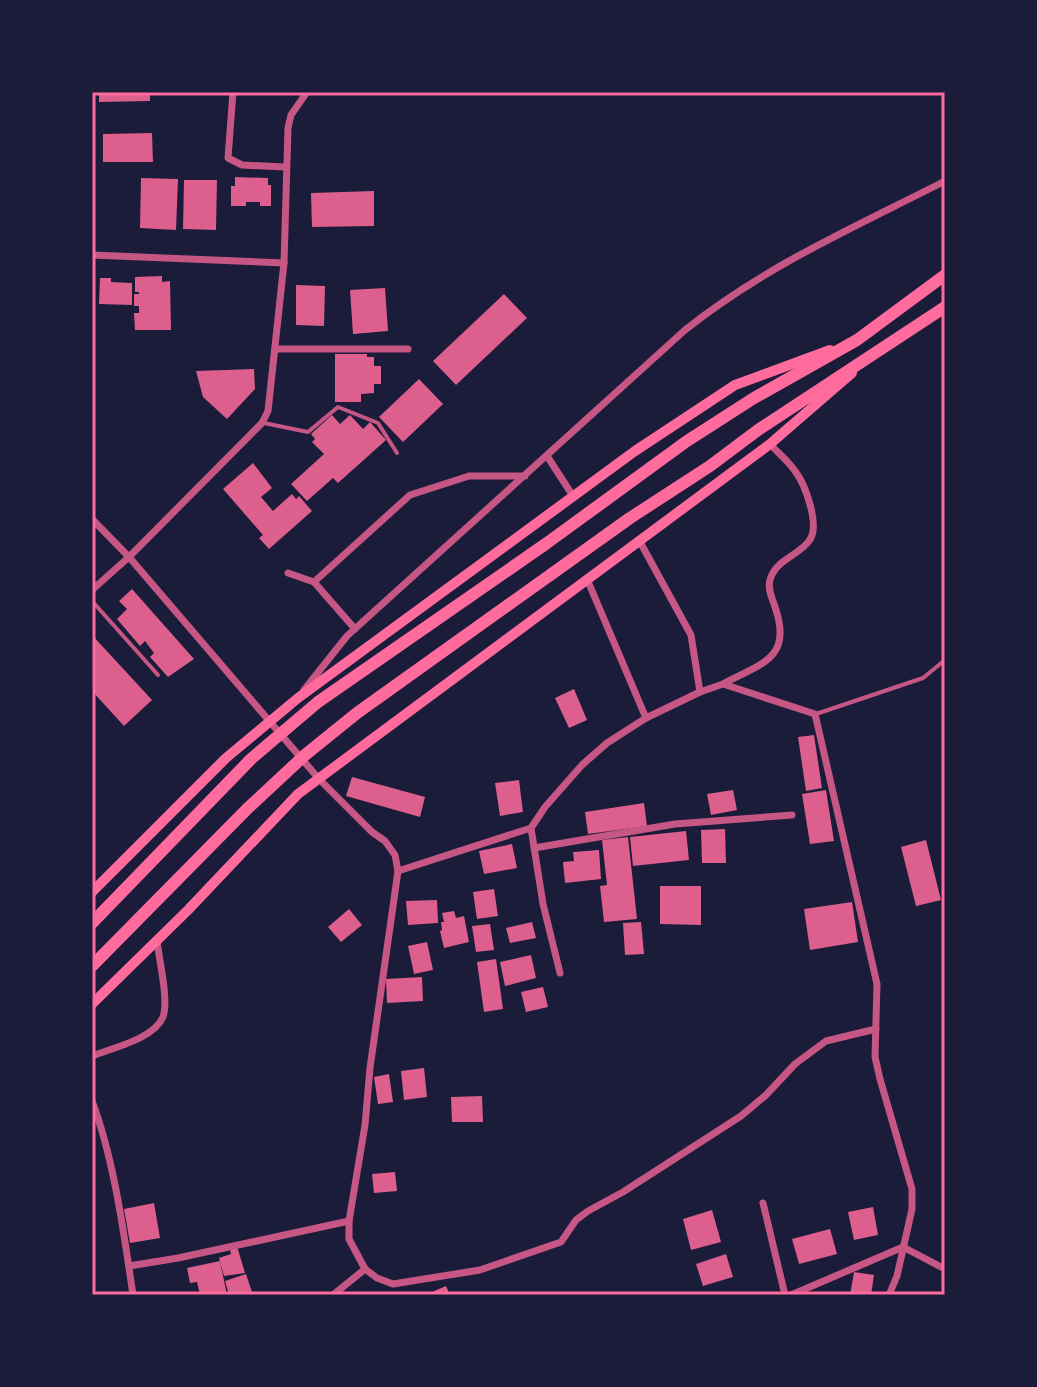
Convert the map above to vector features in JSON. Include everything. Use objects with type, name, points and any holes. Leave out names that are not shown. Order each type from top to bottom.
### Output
[{"type":"highway","points":[[92,923],[251,759],[318,702],[547,543],[687,441],[857,340],[945,275]]},
{"type":"highway","points":[[92,966],[247,809],[305,755],[357,713],[630,518],[945,307]]},
{"type":"main road","points":[[92,892],[226,758],[270,720],[635,451],[735,385],[857,340]]},
{"type":"main road","points":[[92,1004],[298,794],[770,444],[869,359]]},
{"type":"street","points":[[233,92],[228,158],[242,165],[285,167]]},
{"type":"street","points":[[92,590],[262,423],[268,411],[284,263],[285,167],[291,115],[307,92]]},
{"type":"street","points":[[298,698],[355,629],[685,330],[725,298],[774,267],[945,181]]},
{"type":"street","points":[[92,255],[284,263]]},
{"type":"street","points":[[275,349],[408,349]]},
{"type":"street","points":[[398,871],[531,828],[582,765],[607,743],[646,718],[770,659],[779,646],[781,624],[769,587],[770,576],[779,564],[809,541],[813,531],[809,500],[797,473],[770,444]]},
{"type":"street","points":[[547,456],[573,496]]},
{"type":"street","points":[[314,582],[410,495],[469,476],[525,476]]},
{"type":"street","points":[[92,519],[129,557],[319,779],[385,841],[395,855],[398,871],[365,1125],[349,1221],[349,1239],[365,1269],[377,1278],[393,1284],[480,1270],[561,1242],[576,1220],[741,1116],[795,1064],[826,1041],[876,1029]]},
{"type":"street","points":[[639,540],[691,635],[700,692]]},
{"type":"street","points":[[288,573],[314,582],[355,629]]},
{"type":"street","points":[[587,579],[646,718]]},
{"type":"street","points":[[723,684],[815,714],[877,984],[875,1057],[912,1189],[912,1209],[897,1276],[889,1295]]},
{"type":"street","points":[[534,848],[675,824],[792,815]]},
{"type":"street","points":[[531,828],[543,904],[560,973]]},
{"type":"street","points":[[92,1056],[142,1036],[163,1017],[165,1002],[157,941]]},
{"type":"street","points":[[92,1101],[101,1124],[133,1295]]},
{"type":"street","points":[[763,1203],[788,1295],[903,1247]]},
{"type":"street","points":[[129,1266],[349,1221]]},
{"type":"street","points":[[903,1247],[945,1269]]},
{"type":"street","points":[[333,1295],[365,1269]]},
{"type":"lane","points":[[262,423],[308,432],[338,407],[378,423],[397,453]]},
{"type":"lane","points":[[92,601],[158,675]]},
{"type":"lane","points":[[815,714],[923,678],[945,660]]},
{"type":"building","points":[[99,92],[150,92],[150,101],[99,102]]},
{"type":"building","points":[[152,133],[153,162],[103,162],[103,134]]},
{"type":"building","points":[[235,177],[268,178],[271,206],[246,202],[246,206],[231,206],[231,186],[235,186]]},
{"type":"building","points":[[141,178],[178,179],[176,230],[140,228]]},
{"type":"building","points":[[184,180],[217,180],[216,230],[183,229]]},
{"type":"building","points":[[374,191],[374,226],[312,227],[311,193]]},
{"type":"building","points":[[162,276],[162,282],[170,281],[171,330],[135,330],[134,313],[139,313],[139,306],[134,306],[134,294],[139,292],[135,292],[135,277]]},
{"type":"building","points":[[100,278],[132,283],[132,305],[99,304]]},
{"type":"building","points":[[296,285],[325,286],[324,326],[296,325]]},
{"type":"building","points":[[385,288],[388,331],[353,334],[350,290]]},
{"type":"building","points":[[504,294],[527,318],[456,385],[433,361]]},
{"type":"building","points":[[335,354],[367,354],[367,357],[374,357],[374,366],[381,366],[381,384],[374,384],[374,393],[361,394],[361,402],[335,402]]},
{"type":"building","points":[[254,369],[255,389],[227,419],[203,397],[196,371]]},
{"type":"building","points":[[419,379],[443,404],[403,442],[379,417]]},
{"type":"building","points":[[332,415],[340,424],[350,415],[363,429],[370,422],[386,440],[338,483],[333,478],[307,501],[291,484],[324,454],[312,442],[315,439],[311,434]]},
{"type":"building","points":[[253,463],[272,488],[261,497],[273,511],[292,494],[296,499],[299,496],[312,511],[269,549],[259,538],[263,535],[223,489]]},
{"type":"building","points":[[132,589],[194,659],[168,677],[150,657],[154,653],[145,641],[140,646],[117,619],[127,609],[119,601]]},
{"type":"building","points":[[92,635],[152,700],[124,726],[92,691]]},
{"type":"building","points":[[574,689],[587,720],[569,728],[555,698]]},
{"type":"building","points":[[814,735],[822,788],[806,791],[798,737]]},
{"type":"building","points":[[352,777],[425,797],[420,817],[346,796]]},
{"type":"building","points":[[519,780],[523,812],[500,816],[495,783]]},
{"type":"building","points":[[733,790],[737,810],[711,815],[707,794]]},
{"type":"building","points":[[826,790],[834,841],[810,844],[802,794]]},
{"type":"building","points":[[644,803],[647,826],[588,834],[585,812]]},
{"type":"building","points":[[725,829],[726,863],[702,863],[701,830]]},
{"type":"building","points":[[686,831],[689,860],[633,866],[630,837]]},
{"type":"building","points":[[628,837],[637,919],[604,922],[600,886],[607,885],[602,840]]},
{"type":"building","points":[[926,840],[941,900],[916,906],[901,847]]},
{"type":"building","points":[[512,844],[517,868],[484,874],[479,851]]},
{"type":"building","points":[[599,850],[601,879],[565,883],[563,862],[574,861],[573,852]]},
{"type":"building","points":[[660,886],[701,886],[701,925],[660,924]]},
{"type":"building","points":[[494,889],[498,916],[477,919],[473,892]]},
{"type":"building","points":[[437,900],[438,923],[408,925],[406,901]]},
{"type":"building","points":[[852,902],[858,942],[810,950],[804,909]]},
{"type":"building","points":[[349,909],[362,925],[341,942],[328,927]]},
{"type":"building","points":[[454,911],[456,918],[464,916],[469,942],[444,948],[440,931],[441,922],[444,922],[442,913]]},
{"type":"building","points":[[532,922],[536,938],[510,943],[506,928]]},
{"type":"building","points":[[641,922],[644,954],[625,955],[623,923]]},
{"type":"building","points":[[490,924],[494,950],[476,952],[472,926]]},
{"type":"building","points":[[427,942],[433,970],[414,974],[408,946]]},
{"type":"building","points":[[531,955],[536,978],[505,986],[500,962]]},
{"type":"building","points":[[496,959],[503,1009],[484,1012],[477,962]]},
{"type":"building","points":[[422,977],[423,1001],[387,1003],[386,979]]},
{"type":"building","points":[[543,987],[548,1007],[526,1012],[521,992]]},
{"type":"building","points":[[424,1068],[427,1097],[404,1100],[401,1071]]},
{"type":"building","points":[[389,1074],[393,1102],[378,1104],[374,1077]]},
{"type":"building","points":[[482,1096],[483,1122],[452,1122],[451,1097]]},
{"type":"building","points":[[395,1172],[397,1191],[374,1193],[372,1174]]},
{"type":"building","points":[[154,1203],[160,1238],[130,1243],[124,1209]]},
{"type":"building","points":[[873,1207],[878,1235],[854,1240],[848,1212]]},
{"type":"building","points":[[712,1210],[721,1242],[691,1250],[683,1219]]},
{"type":"building","points":[[830,1229],[837,1254],[799,1264],[792,1239]]},
{"type":"building","points":[[237,1246],[245,1273],[224,1276],[219,1258],[231,1254],[230,1249]]},
{"type":"building","points":[[726,1254],[733,1277],[703,1286],[696,1264]]},
{"type":"building","points":[[220,1261],[227,1295],[200,1295],[197,1282],[190,1283],[187,1268]]},
{"type":"building","points":[[854,1272],[874,1275],[871,1295],[850,1295]]},
{"type":"building","points":[[246,1274],[253,1295],[229,1295],[225,1281]]},
{"type":"building","points":[[446,1286],[450,1295],[425,1295]]}]
